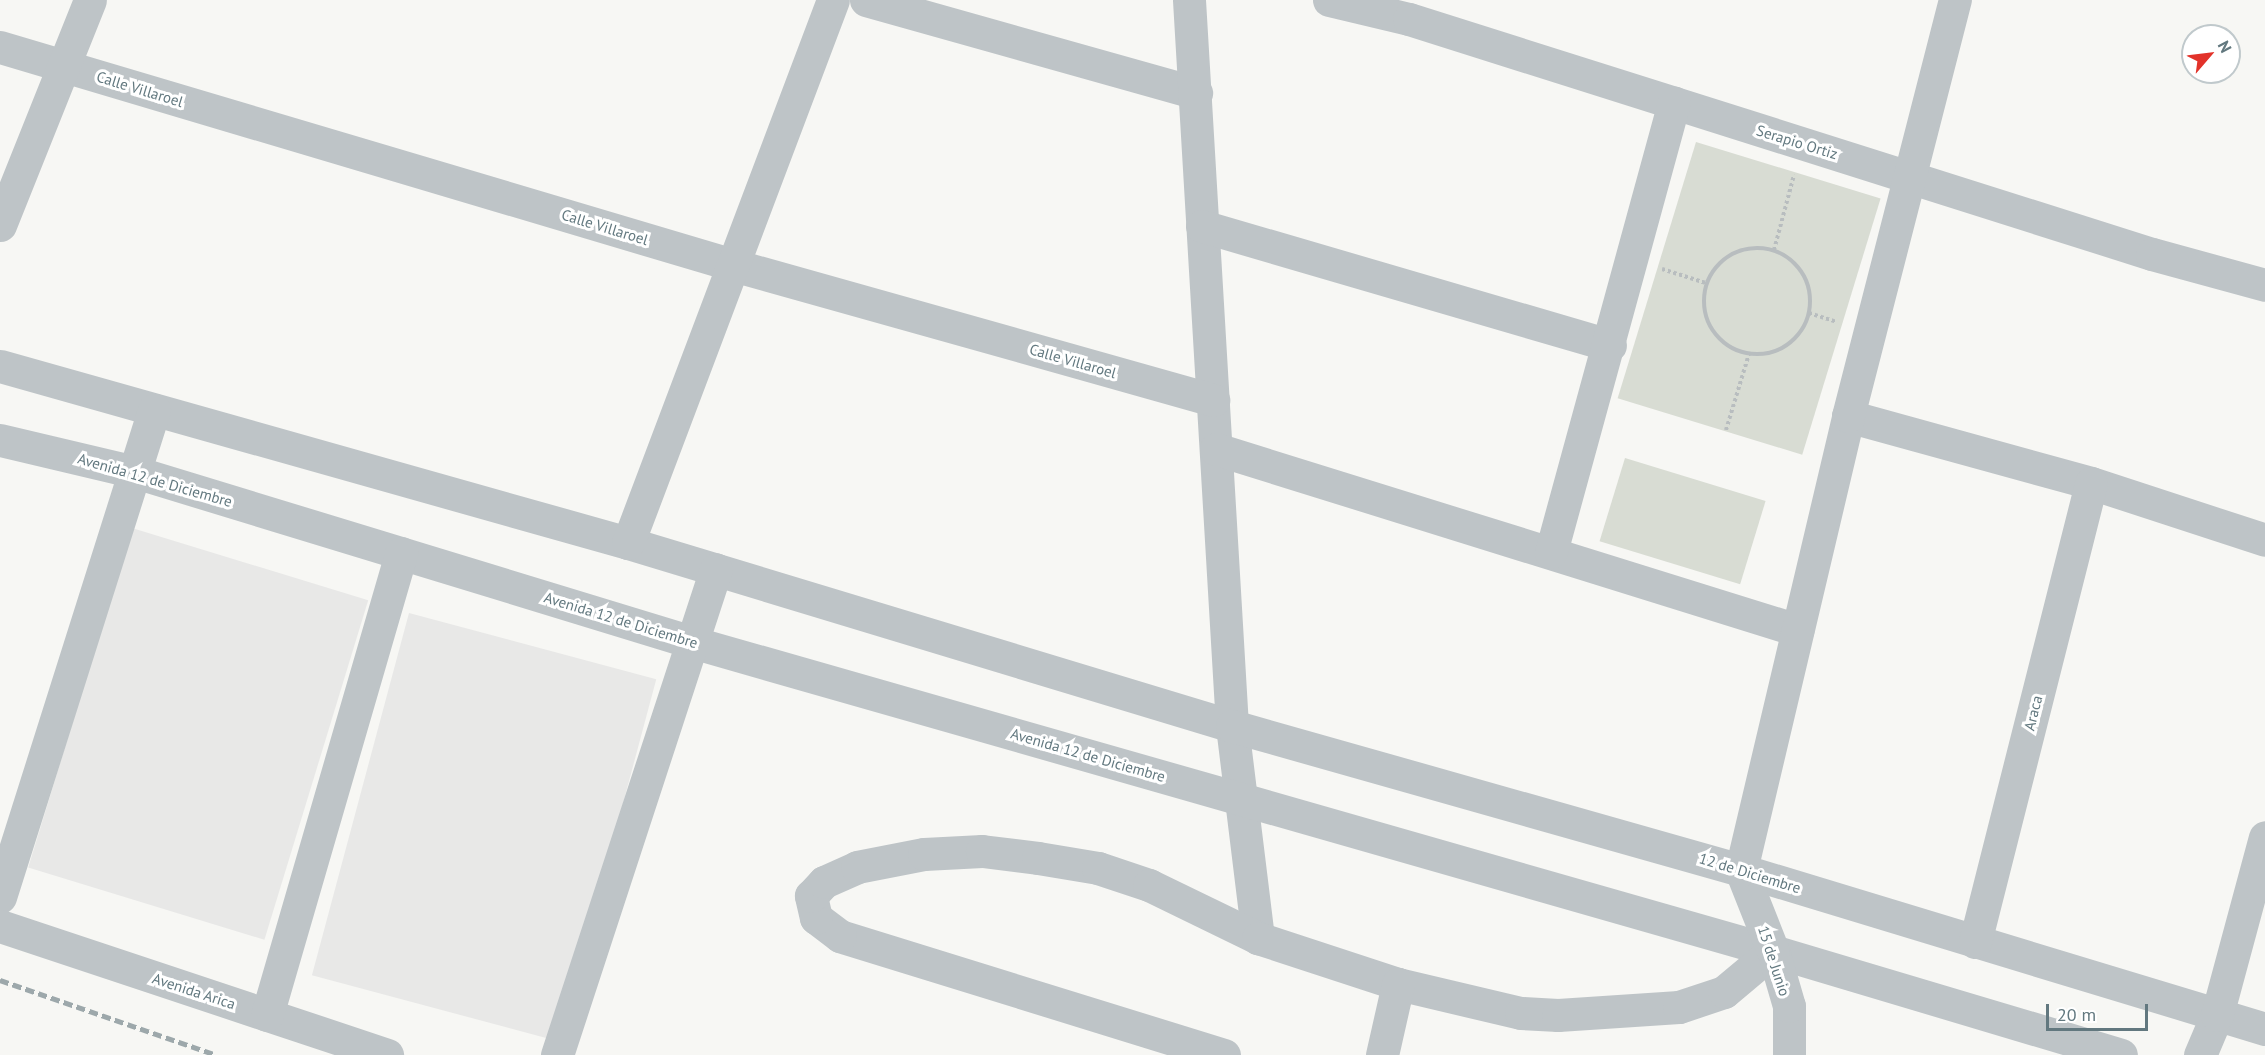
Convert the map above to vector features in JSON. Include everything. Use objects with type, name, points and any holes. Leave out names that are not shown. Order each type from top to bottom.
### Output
[{"type":"street","points":[[0,225],[66,67],[90,0]]},
{"type":"street","points":[[628,543],[833,0]]},
{"type":"street","points":[[866,0],[1196,93]]},
{"type":"street","points":[[1189,0],[1232,726],[1258,938]]},
{"type":"street","name":"Serapio Ortiz","points":[[1329,0],[1409,19],[2152,254],[2265,285]]},
{"type":"street","points":[[1741,870],[1848,416],[1955,0]]},
{"type":"street","name":"Calle Villaroel","points":[[0,47],[733,265],[1213,400]]},
{"type":"street","points":[[1551,552],[1610,345],[1674,103]]},
{"type":"street","points":[[1203,226],[1610,345]]},
{"type":"street","points":[[0,366],[628,543],[1232,726]]},
{"type":"street","points":[[0,897],[154,411]]},
{"type":"street","points":[[1848,416],[2091,483],[2265,540]]},
{"type":"street","name":"Avenida 12 de Diciembre","points":[[0,440],[135,472],[695,643],[1242,800]]},
{"type":"street","points":[[1216,449],[1797,630]]},
{"type":"street","name":"Araca","points":[[1975,942],[2091,483]]},
{"type":"street","points":[[267,1015],[401,553]]},
{"type":"street","points":[[557,1055],[695,643],[716,569]]},
{"type":"street","name":"12 de Diciembre","points":[[1232,726],[1741,870],[2265,1029]]},
{"type":"street","points":[[1242,800],[1773,951],[2121,1055]]},
{"type":"street","points":[[2200,1055],[2217,1014],[2265,837]]},
{"type":"street","points":[[1224,1055],[840,936],[816,918],[811,896],[824,882],[857,867],[924,854],[982,852],[1098,868],[1149,885],[1258,938],[1398,984],[1521,1012],[1558,1016],[1678,1007],[1724,992],[1773,951]]},
{"type":"street","name":"15 de Junio","points":[[1741,870],[1773,951],[1789,1006],[1788,1055]]},
{"type":"street","name":"Avenida Arica","points":[[0,926],[387,1055]]},
{"type":"street","points":[[1382,1055],[1398,984]]},
{"type":"path","points":[[1774,250],[1802,143]]},
{"type":"path","points":[[1758,247],[1774,250],[1801,270],[1809,285],[1808,319],[1799,335],[1785,347],[1768,354],[1749,354],[1732,348],[1717,336],[1707,321],[1706,284],[1714,269],[1733,253],[1758,247]]},
{"type":"path","points":[[1632,259],[1706,284]]},
{"type":"path","points":[[1726,430],[1749,354]]},
{"type":"shaded area","points":[[1696,142],[1881,198],[1802,455],[1618,398]]},
{"type":"shaded area","points":[[1625,458],[1766,501],[1740,584],[1600,541]]},
{"type":"shaded area","points":[[132,528],[368,600],[264,940],[28,867]]},
{"type":"shaded area","points":[[409,613],[656,679],[559,1041],[312,975]]},
{"type":"railway","points":[[0,980],[216,1055]]}]
